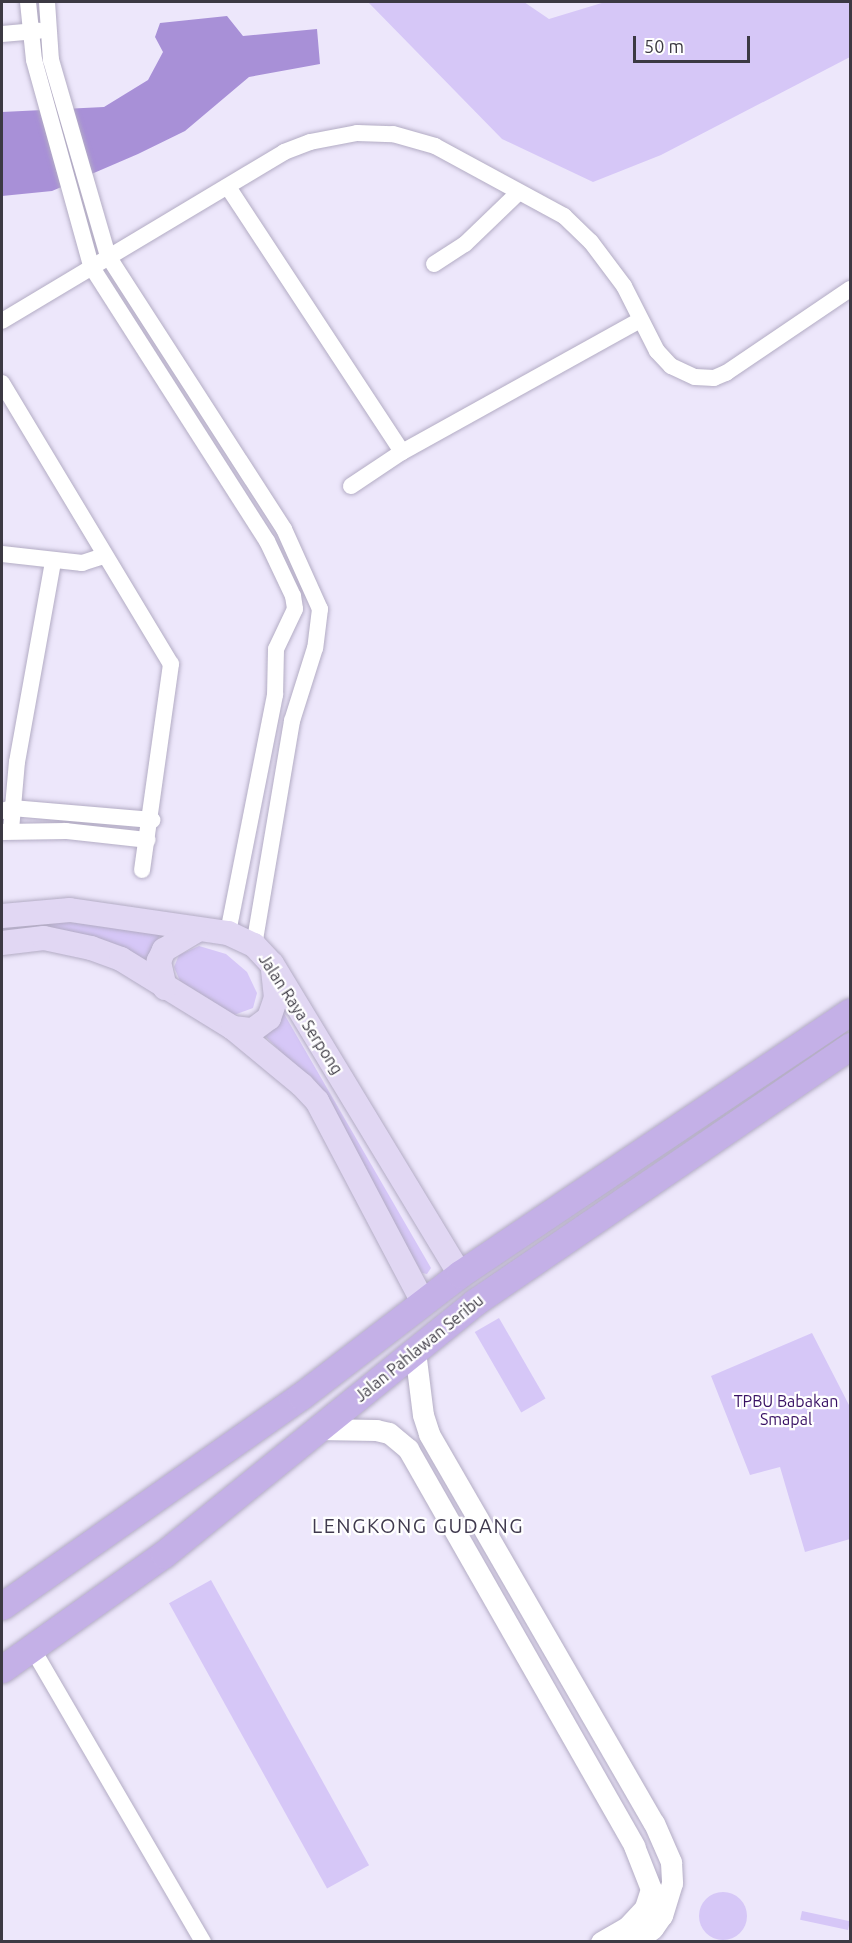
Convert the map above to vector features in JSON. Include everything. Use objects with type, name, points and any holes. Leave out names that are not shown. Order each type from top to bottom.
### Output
[{"type":"main road","name":"Jalan Raya Serpong","points":[[2,916],[70,910],[228,933],[254,945],[272,964],[460,1274]]},
{"type":"main road","points":[[165,988],[159,961],[164,950],[197,930]]},
{"type":"main road","points":[[2,943],[44,938],[91,948],[121,959],[232,1028],[317,1101],[423,1302]]},
{"type":"main road","points":[[232,1028],[253,1030],[269,1018],[276,998],[272,964]]},
{"type":"main road","name":"Jalan Pahlawan Seribu","points":[[2,1606],[301,1396],[460,1274],[850,1012]]},
{"type":"main road","name":"Jalan Pahlawan Seribu","points":[[2,1669],[164,1554],[475,1302],[850,1046]]},
{"type":"street","points":[[28,2],[34,60],[91,266],[267,541],[293,596],[295,609],[276,649],[275,695],[228,933]]},
{"type":"street","points":[[47,2],[51,60],[99,233],[108,256],[284,529],[318,599],[321,618],[292,721],[254,945]]},
{"type":"street","points":[[2,34],[50,31]]},
{"type":"street","points":[[2,321],[284,152],[310,142],[357,133],[393,134],[435,146],[564,216],[591,242],[624,286],[657,351],[671,366],[695,377],[714,378],[850,289]]},
{"type":"street","points":[[228,187],[402,452]]},
{"type":"street","points":[[434,264],[465,244],[519,192]]},
{"type":"street","points":[[351,486],[402,452],[640,320]]},
{"type":"street","points":[[2,383],[171,664],[152,820],[142,870]]},
{"type":"street","points":[[2,554],[82,563],[104,556]]},
{"type":"street","points":[[53,561],[7,810],[6,831],[66,831],[148,840]]},
{"type":"street","points":[[7,810],[152,820]]},
{"type":"street","points":[[240,872],[265,879]]},
{"type":"street","points":[[415,1351],[421,1403],[429,1434],[659,1831],[671,1862],[672,1883],[669,1898],[653,1929],[636,1941]]},
{"type":"street","points":[[317,1429],[376,1430],[389,1433],[408,1449],[634,1846],[651,1889],[645,1908],[636,1919],[601,1941]]},
{"type":"street","points":[[408,1449],[429,1434]]},
{"type":"street","points":[[32,1648],[203,1941]]},
{"type":"street","points":[[651,1889],[672,1883]]},
{"type":"green space","points":[[368,2],[524,2],[549,19],[605,2],[850,2],[850,57],[661,155],[593,182],[502,139]]},
{"type":"green space","points":[[35,918],[159,933],[160,935],[144,967],[2,939],[2,923]]},
{"type":"green space","points":[[199,946],[226,954],[247,972],[257,993],[253,1008],[234,1015],[180,981],[174,967],[179,955]]},
{"type":"green space","points":[[283,1012],[431,1268],[427,1274],[422,1273],[335,1121],[300,1071],[263,1034]]},
{"type":"green space","points":[[499,1318],[546,1399],[521,1413],[475,1332]]},
{"type":"green space","name":"TPBU Babakan Smapal","points":[[812,1333],[850,1407],[850,1539],[805,1552],[780,1467],[750,1475],[711,1376]]},
{"type":"green space","points":[[211,1580],[369,1865],[327,1888],[169,1603]]},
{"type":"green space","points":[[718,1892],[728,1892],[743,1902],[747,1916],[743,1930],[737,1936],[728,1940],[718,1940],[703,1930],[699,1921],[699,1911],[709,1896]]},
{"type":"green space","points":[[802,1911],[850,1921],[848,1930],[800,1920]]},
{"type":"shaded area","points":[[227,16],[243,36],[317,29],[320,64],[249,77],[185,131],[138,154],[52,191],[2,196],[2,112],[104,107],[148,80],[163,52],[155,37],[160,23]]},
{"type":"district","name":"LENGKONG GUDANG","points":[[418,1525]]}]
